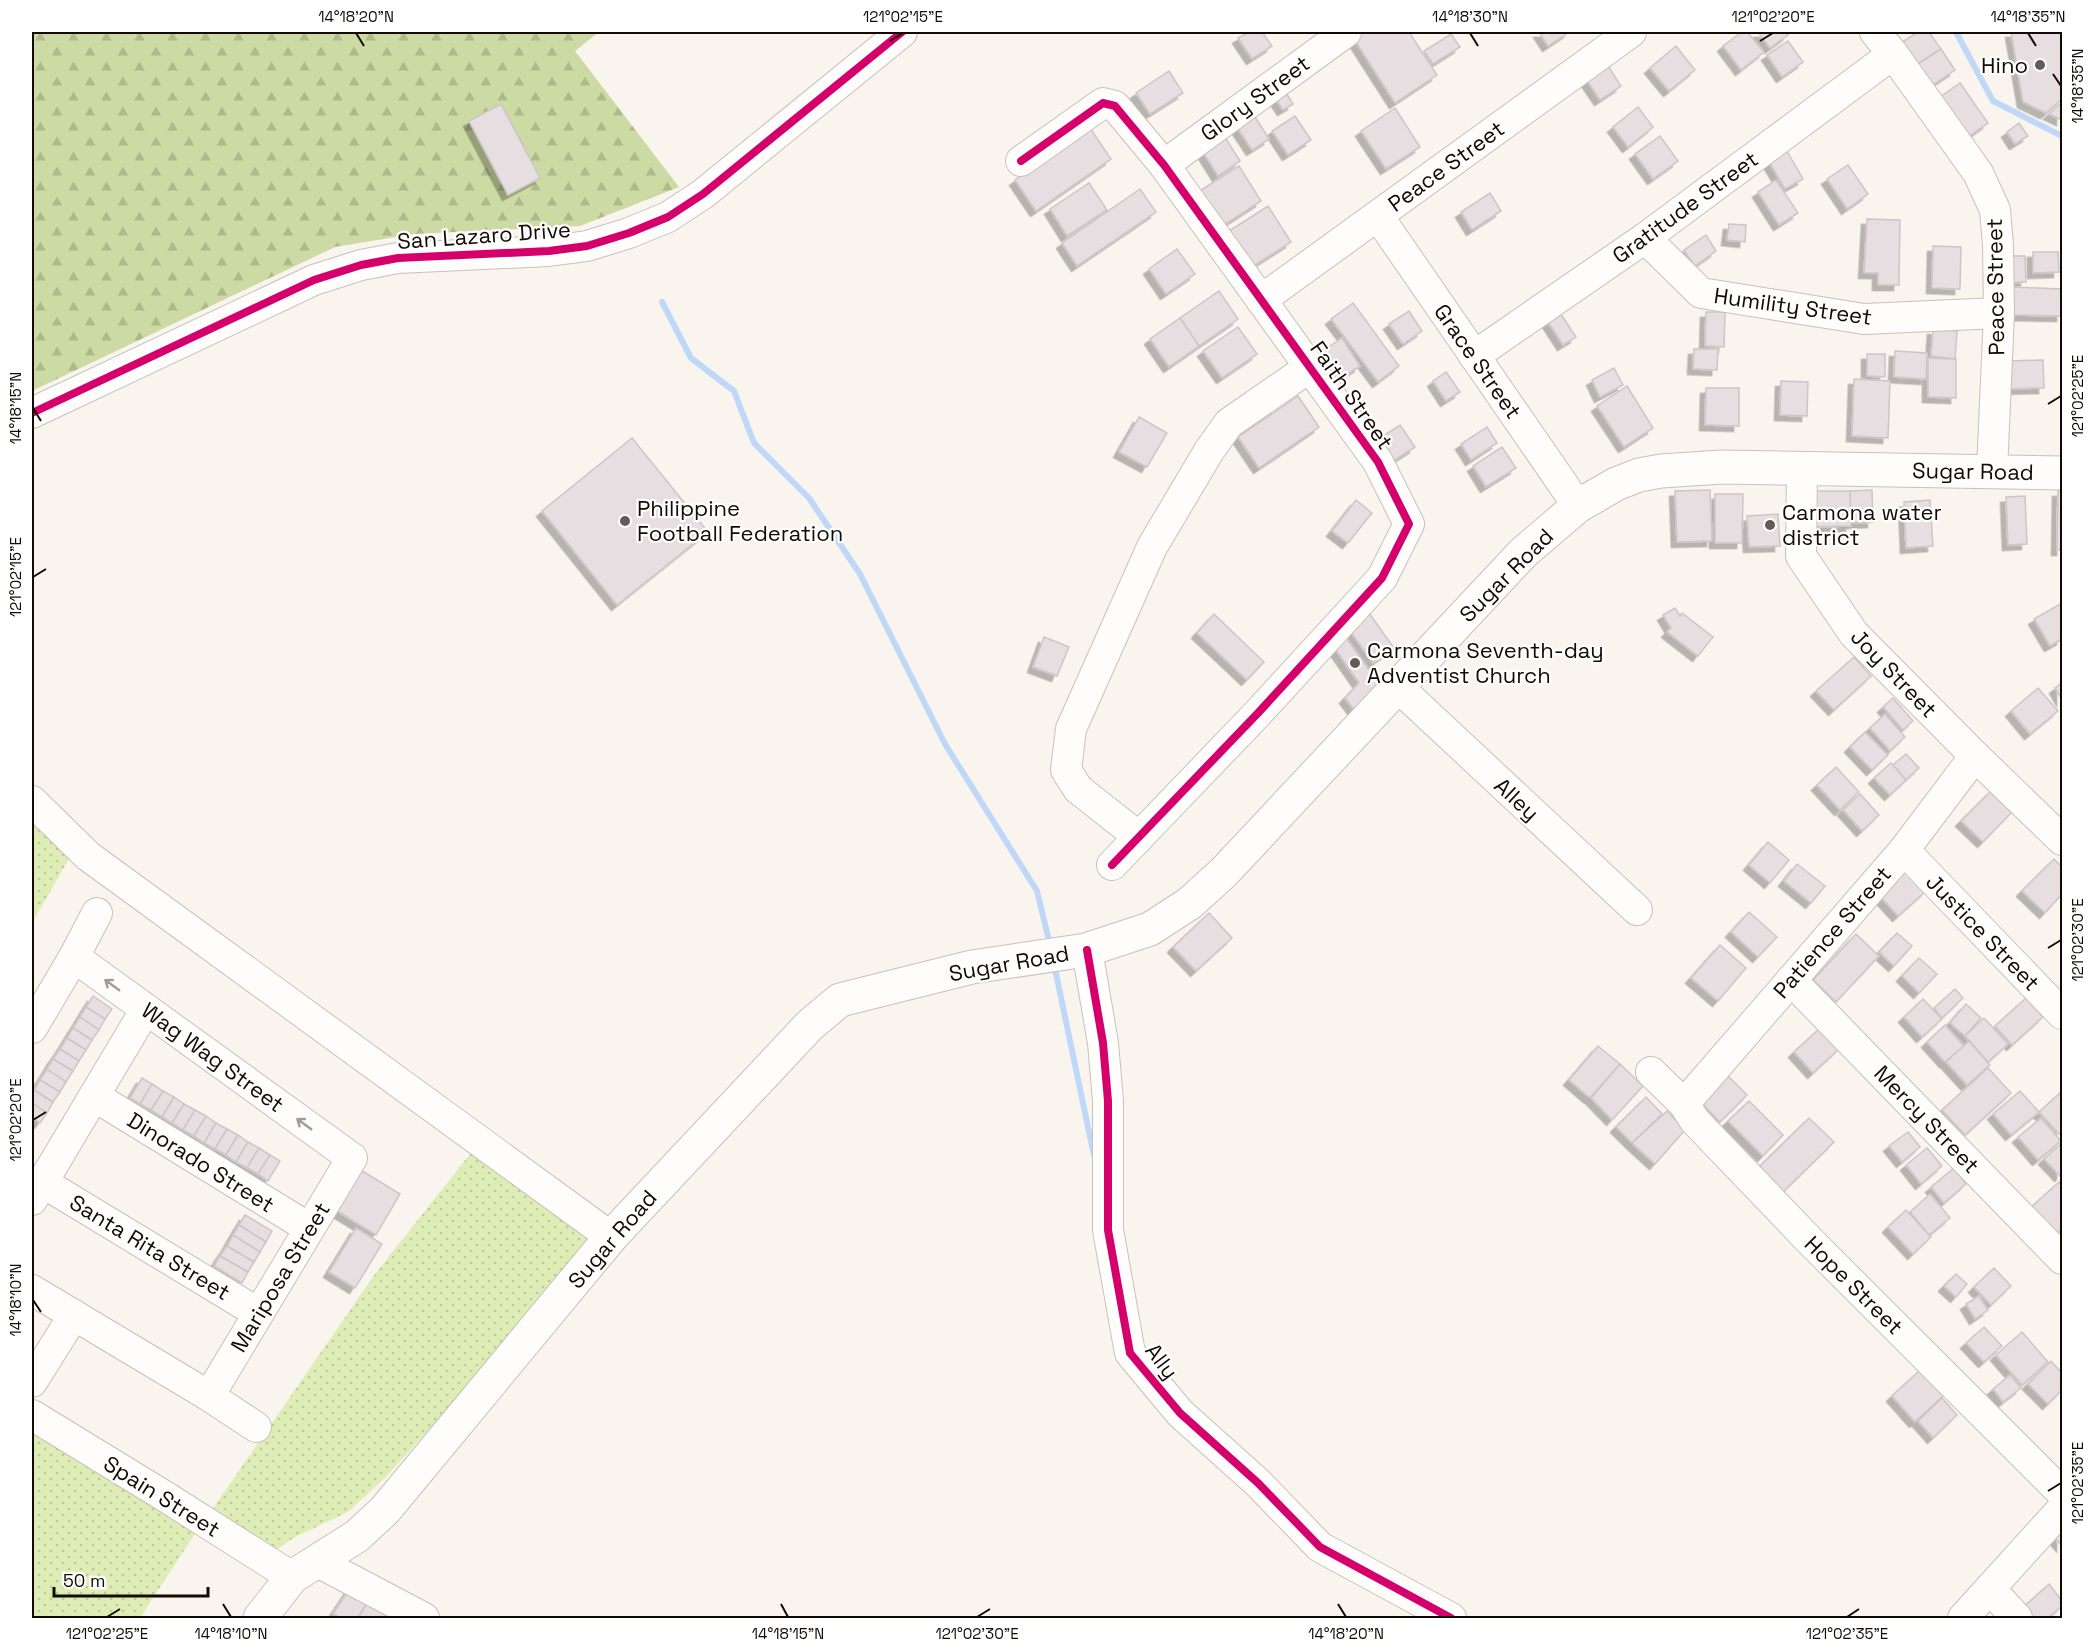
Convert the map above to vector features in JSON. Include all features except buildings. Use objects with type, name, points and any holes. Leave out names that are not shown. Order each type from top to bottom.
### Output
[{"type":"main road","name":"Sugar Road","points":[[260,1618],[304,1569],[357,1536],[385,1510],[610,1237],[810,1025],[840,1000],[972,967],[1087,950],[1150,929],[1190,903],[1224,872],[1522,553],[1578,506],[1616,484],[1639,475],[1661,471],[1722,467],[2062,472]]},
{"type":"street","name":"San Lazaro Drive","points":[[32,413],[314,280],[342,271],[398,258],[549,251],[587,246],[629,233],[668,217],[703,194],[902,32]]},
{"type":"street","name":"Glory Street","points":[[1164,165],[1346,32]]},
{"type":"street","name":"Peace Street","points":[[1261,300],[1631,32]]},
{"type":"street","name":"Peace Street","points":[[1884,43],[1978,173],[1995,210],[1999,313],[1992,471]]},
{"type":"street","name":"Gratitude Street","points":[[1474,356],[1645,238],[1884,43]]},
{"type":"street","name":"Faith Street","points":[[1022,161],[1103,103],[1115,106],[1164,165],[1378,462],[1409,524],[1382,578],[1274,696],[1112,865]]},
{"type":"street","name":"Grace Street","points":[[1377,216],[1578,506]]},
{"type":"street","name":"Humility Street","points":[[1645,238],[1701,293],[1864,319],[1999,313]]},
{"type":"street","name":"Faith Street","points":[[1139,837],[1078,789],[1066,770],[1071,729],[1152,547],[1209,451],[1229,423],[1310,367]]},
{"type":"street","name":"Joy Street","points":[[1802,468],[1801,556],[1854,634],[2062,840]]},
{"type":"street","name":"Alley","points":[[1398,687],[1637,910]]},
{"type":"street","name":"Patience Street","points":[[1684,1104],[1904,850],[1975,756]]},
{"type":"street","points":[[32,801],[88,856],[610,1237]]},
{"type":"street","name":"Justice Street","points":[[1904,850],[2062,1014]]},
{"type":"street","points":[[32,1028],[97,913]]},
{"type":"street","name":"Ally","points":[[1087,950],[1103,1043],[1108,1101],[1108,1230],[1130,1353],[1180,1413],[1258,1483],[1320,1548],[1451,1618]]},
{"type":"street","name":"Wag Wag Street","points":[[74,957],[352,1158]]},
{"type":"street","name":"Mercy Street","points":[[1791,980],[2062,1258]]},
{"type":"street","points":[[37,1191],[146,1009]]},
{"type":"street","name":"Hope Street","points":[[1651,1072],[1684,1104],[1695,1122],[1810,1241],[2062,1493]]},
{"type":"street","name":"Dinorado Street","points":[[94,1096],[309,1228]]},
{"type":"street","name":"Mariposa Street","points":[[209,1396],[352,1158]]},
{"type":"street","name":"Santa Rita Street","points":[[37,1191],[258,1313]]},
{"type":"street","points":[[32,1290],[209,1396],[256,1427]]},
{"type":"street","points":[[32,1382],[37,1349],[65,1310]]},
{"type":"street","name":"Spain Street","points":[[32,1415],[166,1497],[304,1569],[424,1618]]},
{"type":"street","points":[[1963,1618],[2062,1509]]},
{"type":"street","points":[[1990,1589],[2017,1618]]},
{"type":"green space","points":[[32,32],[599,32],[575,51],[679,187],[580,226],[414,234],[335,247],[32,391]]},
{"type":"green space","points":[[32,816],[70,857],[32,923]]},
{"type":"green space","points":[[471,1153],[596,1244],[385,1478],[348,1512],[295,1537],[273,1552],[209,1514],[375,1274]]},
{"type":"green space","points":[[32,1427],[198,1529],[140,1618],[32,1618]]},
{"type":"waterway","points":[[1956,32],[1993,101],[2062,136]]},
{"type":"waterway","points":[[662,302],[691,358],[734,391],[754,443],[809,498],[860,574],[945,744],[1037,891],[1050,945]]},
{"type":"waterway","points":[[1054,964],[1094,1156]]},
{"type":"cycle path","points":[[32,413],[314,280],[361,265],[398,258],[549,251],[587,246],[629,233],[668,217],[703,194],[902,32]]},
{"type":"cycle path","points":[[1021,161],[1103,103],[1115,106],[1164,165],[1378,462],[1409,524],[1382,578],[1258,713],[1112,865]]},
{"type":"cycle path","points":[[1087,950],[1103,1043],[1108,1101],[1108,1230],[1130,1353],[1180,1413],[1258,1483],[1320,1547],[1451,1618]]},
{"type":"place","name":"Hino","points":[[2040,65]]},
{"type":"place","name":"Philippine Football Federation","points":[[625,521]]},
{"type":"place","name":"Carmona water district","points":[[1770,525]]},
{"type":"place","name":"Carmona Seventh-day Adventist Church","points":[[1355,663]]}]
